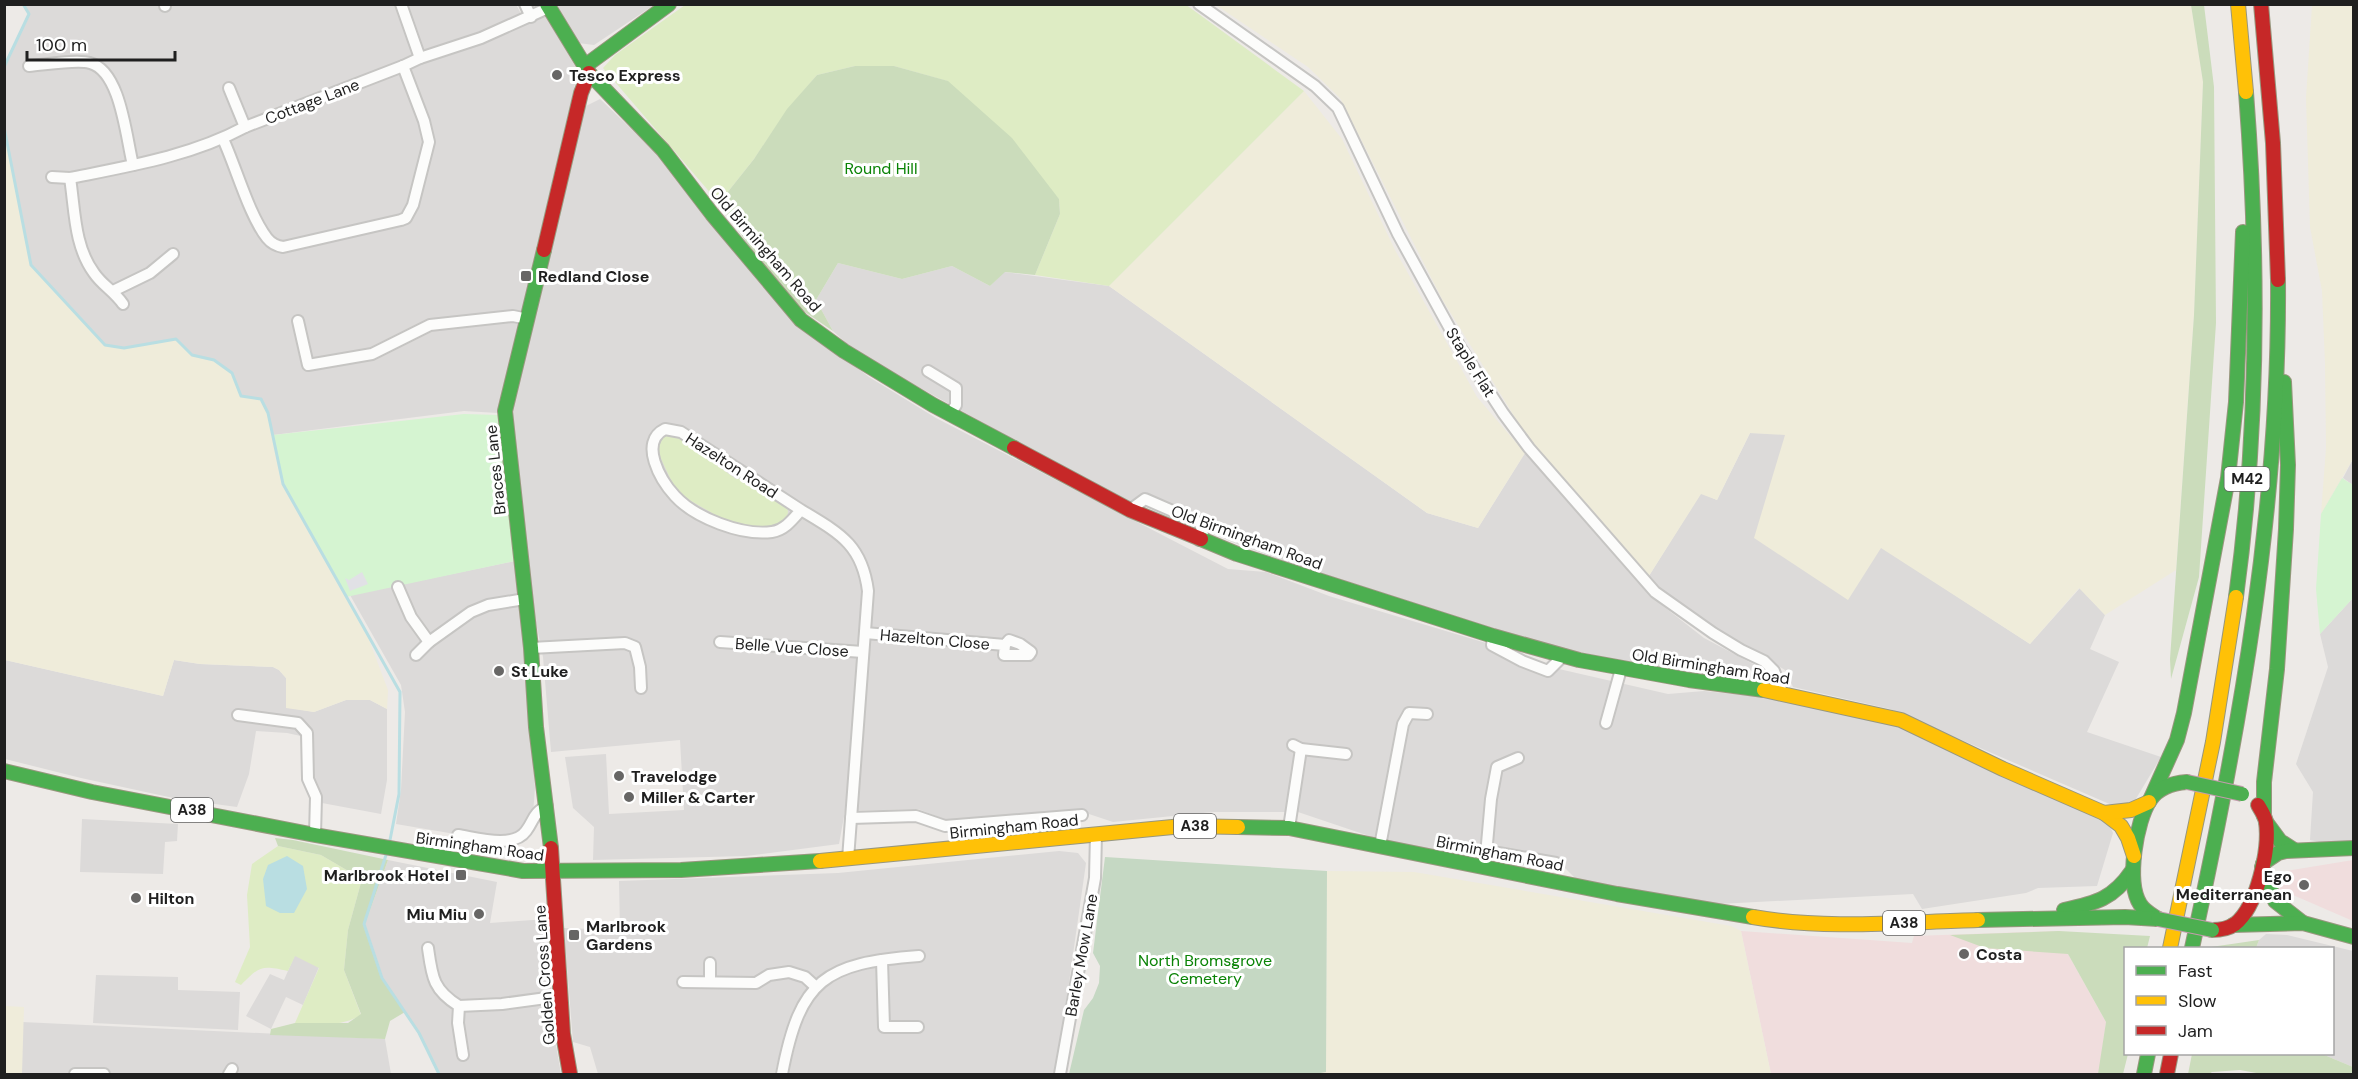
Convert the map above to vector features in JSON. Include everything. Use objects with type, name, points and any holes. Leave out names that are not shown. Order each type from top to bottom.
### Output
[{"type":"main road","points":[[587,70],[612,45],[669,4]]},
{"type":"main road","name":"M42","points":[[2170,947],[2214,735],[2243,535],[2249,449],[2255,288],[2251,166],[2238,4]]},
{"type":"main road","name":"M42","points":[[2192,947],[2230,768],[2250,654],[2268,500],[2277,324],[2275,189],[2261,4]]},
{"type":"main road","name":"Old Birmingham Road","points":[[548,6],[587,70],[663,150],[712,214],[801,320],[844,351],[950,414],[1130,510],[1199,540],[1493,636],[1621,669],[1782,692],[1901,720],[2003,769],[2104,813],[2121,826],[2128,838],[2133,864]]},
{"type":"main road","name":"Braces Lane","points":[[552,872],[547,806],[536,726],[531,648],[505,411],[587,70]]},
{"type":"main road","name":"M42","points":[[2150,800],[2177,740],[2184,713],[2228,478],[2236,402],[2242,241],[2251,166]]},
{"type":"main road","name":"M42","points":[[2265,819],[2264,782],[2277,669],[2289,465],[2286,398],[2277,324]]},
{"type":"main road","name":"Birmingham Road","points":[[4,771],[92,792],[398,851],[523,871],[681,870],[848,859],[1183,826],[1289,828],[1617,894],[1779,922],[1832,925],[2133,916],[2158,919]]},
{"type":"main road","points":[[2104,813],[2131,810],[2150,800],[2167,786],[2187,782],[2242,794],[2253,801],[2280,841],[2294,850]]},
{"type":"main road","points":[[2150,800],[2133,864],[2140,903],[2158,919],[2212,930],[2257,923],[2303,923],[2354,937]]},
{"type":"main road","points":[[2233,925],[2247,909],[2262,865],[2265,819]]},
{"type":"main road","points":[[2262,865],[2278,853],[2294,850],[2354,848]]},
{"type":"main road","name":"Birmingham Road","points":[[2027,918],[2091,905],[2103,900],[2118,891],[2133,864]]},
{"type":"main road","points":[[2262,865],[2269,895],[2278,907],[2303,923]]},
{"type":"main road","name":"Golden Cross Lane","points":[[552,872],[563,1034],[570,1074]]},
{"type":"main road","points":[[2144,1074],[2148,1055]]},
{"type":"main road","points":[[2167,1074],[2171,1055]]},
{"type":"street","points":[[401,4],[420,58]]},
{"type":"street","points":[[525,4],[531,17]]},
{"type":"street","name":"Staple Flat","points":[[1199,4],[1315,86],[1338,108],[1398,234],[1460,347],[1529,448],[1655,592],[1713,633],[1764,661],[1773,671],[1782,692]]},
{"type":"street","name":"Cottage Lane","points":[[52,177],[70,178],[180,154],[223,139],[245,126],[420,58],[481,38],[531,17],[548,6]]},
{"type":"street","points":[[29,66],[89,62],[104,70],[115,86],[133,165]]},
{"type":"street","points":[[223,139],[258,224],[268,240],[276,246],[283,247],[406,218],[413,205],[429,142],[424,121],[403,66]]},
{"type":"street","points":[[229,88],[245,126]]},
{"type":"street","points":[[70,178],[80,247],[93,273],[113,291],[123,304]]},
{"type":"street","points":[[113,291],[150,273],[173,254]]},
{"type":"street","points":[[298,321],[308,365],[372,354],[430,325],[513,316],[528,319]]},
{"type":"street","points":[[928,371],[956,388],[956,405],[950,414]]},
{"type":"street","name":"Hazelton Road","points":[[801,510],[787,525],[773,532],[753,532],[729,528],[699,513],[675,496],[660,473],[652,452],[654,440],[665,429],[681,432],[836,531],[860,558],[868,591],[848,859]]},
{"type":"street","points":[[398,587],[411,617],[429,642]]},
{"type":"street","points":[[416,655],[429,642],[471,612],[488,605],[525,599]]},
{"type":"street","name":"Hazelton Close","points":[[865,633],[1005,645]]},
{"type":"street","points":[[1493,636],[1492,645],[1522,661],[1548,671],[1564,655]]},
{"type":"street","name":"Belle Vue Close","points":[[720,642],[863,652]]},
{"type":"street","points":[[531,648],[630,644],[635,647],[638,655],[641,688]]},
{"type":"street","points":[[1606,723],[1621,669]]},
{"type":"street","points":[[1380,846],[1403,724],[1409,713],[1427,714]]},
{"type":"street","points":[[238,716],[298,723],[307,733],[308,779],[316,797],[315,835]]},
{"type":"street","points":[[1289,828],[1297,747],[1346,754]]},
{"type":"street","points":[[1485,866],[1491,799],[1497,767],[1518,758]]},
{"type":"street","name":"Birmingham Road","points":[[458,835],[503,841],[515,839],[525,832],[536,812],[547,806]]},
{"type":"street","points":[[851,818],[916,816],[945,826],[1082,815]]},
{"type":"street","name":"Barley Mow Lane","points":[[1060,1074],[1095,878],[1096,834]]},
{"type":"street","points":[[1487,850],[1556,863]]},
{"type":"street","points":[[428,948],[432,979],[444,998],[459,1006],[502,1004],[561,996]]},
{"type":"street","points":[[783,1074],[796,1019],[802,1006],[816,987],[834,973],[862,963],[919,956]]},
{"type":"street","points":[[882,960],[884,1027],[918,1027]]},
{"type":"street","points":[[710,963],[710,981]]},
{"type":"street","points":[[683,982],[756,983],[769,975],[789,972],[806,977],[816,987]]},
{"type":"street","points":[[459,1006],[458,1023],[463,1055]]},
{"type":"street","points":[[81,1074],[104,1074]]},
{"type":"shaded area","points":[[516,4],[525,22],[545,15],[575,66],[575,84],[498,413],[464,411],[273,435],[268,413],[241,396],[214,360],[192,355],[176,339],[124,348],[105,345],[31,265],[5,127],[5,67],[29,14],[23,5]]},
{"type":"shaded area","points":[[557,5],[654,5],[594,45],[578,43]]},
{"type":"shaded area","points":[[1216,5],[2191,5],[2203,82],[2194,315],[2176,570],[2105,615],[2079,588],[2030,644],[1881,548],[1848,600],[1754,538],[1785,435],[1750,433],[1717,500],[1701,494],[1647,579],[1530,442],[1442,299],[1340,98],[1308,67]]},
{"type":"shaded area","points":[[2312,5],[2354,5],[2353,459],[2321,514],[2326,448],[2325,363],[2322,291],[2310,227],[2306,98]]},
{"type":"shaded area","points":[[1304,91],[1342,139],[1395,250],[1477,397],[1525,453],[1478,528],[1427,513],[1109,286]]},
{"type":"shaded area","points":[[600,99],[663,159],[788,315],[869,377],[936,418],[1228,569],[1266,572],[1329,596],[1486,643],[1488,647],[1549,675],[1559,669],[1668,694],[1704,691],[1792,700],[1897,725],[2109,824],[2113,833],[2097,886],[2038,888],[2026,893],[1922,909],[1913,894],[1718,904],[1577,880],[1557,860],[1483,850],[1479,859],[1381,840],[1298,812],[1213,812],[1113,822],[1080,811],[944,819],[918,809],[845,811],[839,844],[746,856],[593,860],[594,827],[573,808],[565,757],[606,754],[609,814],[684,810],[680,740],[551,752],[543,657],[530,593],[509,413],[584,107]]},
{"type":"shaded area","points":[[4,127],[31,265],[52,290],[105,345],[124,348],[176,339],[192,355],[214,360],[232,373],[241,396],[261,399],[268,413],[283,484],[369,640],[388,690],[387,709],[370,700],[346,700],[314,712],[286,708],[286,678],[273,667],[200,664],[174,660],[163,696],[5,660]]},
{"type":"shaded area","points":[[838,263],[902,279],[952,266],[990,286],[1004,272],[1109,286],[1427,513],[1478,528],[1525,453],[1623,559],[1654,599],[1704,638],[1755,665],[1772,679],[1765,682],[1691,675],[1549,646],[1296,565],[1232,542],[1219,536],[1180,507],[1140,494],[1132,505],[857,353],[833,331],[816,300]]},
{"type":"shaded area","points":[[1750,433],[1785,434],[1881,547],[2030,644],[2080,588],[2105,615],[2090,649],[2119,662],[2087,732],[2161,757],[2128,812],[1890,709],[1793,687],[1785,670],[1685,609],[1647,579],[1701,493],[1717,500]]},
{"type":"shaded area","points":[[2353,459],[2353,485],[2343,478]]},
{"type":"shaded area","points":[[515,561],[535,788],[533,814],[518,832],[506,837],[455,834],[396,824],[401,790],[405,712],[401,685],[350,595]]},
{"type":"shaded area","points":[[362,572],[368,584],[350,591],[345,578],[349,580]]},
{"type":"shaded area","points":[[2353,598],[2353,842],[2334,845],[2310,840],[2313,792],[2296,764],[2328,667],[2320,634]]},
{"type":"shaded area","points":[[5,660],[163,696],[174,660],[200,664],[273,667],[286,678],[286,707],[314,712],[346,700],[370,700],[387,709],[387,780],[381,814],[322,803],[312,782],[310,738],[287,733],[256,731],[249,774],[237,807],[178,799],[5,759]]},
{"type":"shaded area","points":[[82,819],[178,824],[177,841],[165,842],[163,874],[80,872]]},
{"type":"shaded area","points":[[1059,851],[1078,853],[1086,863],[1056,1074],[788,1074],[798,1034],[784,1036],[775,1074],[598,1074],[590,1047],[573,1042],[564,928],[620,930],[619,881],[838,873]]},
{"type":"shaded area","points":[[388,860],[497,882],[490,923],[547,919],[554,1034],[561,1074],[439,1074],[419,1033],[382,978],[365,924]]},
{"type":"shaded area","points":[[2353,860],[2353,921],[2279,889],[2286,871]]},
{"type":"shaded area","points":[[1327,871],[1414,872],[1731,926],[1741,931],[1771,1074],[1315,1074],[1326,1071]]},
{"type":"shaded area","points":[[1741,931],[1912,943],[1914,936],[2059,931],[2068,954],[2106,1022],[2099,1074],[1771,1074]]},
{"type":"shaded area","points":[[2266,934],[2287,935],[2353,951],[2353,1067],[2324,1055],[2334,1055],[2334,947],[2256,947],[2259,940]]},
{"type":"shaded area","points":[[295,955],[319,967],[303,1005],[286,997],[271,1029],[246,1016],[270,974],[284,980]]},
{"type":"shaded area","points":[[96,975],[178,977],[178,990],[240,992],[238,1030],[93,1023]]},
{"type":"shaded area","points":[[5,1006],[24,1007],[22,1074],[5,1074]]},
{"type":"shaded area","points":[[22,1022],[385,1039],[391,1074],[22,1074]]},
{"type":"green space","points":[[1185,4],[1304,91],[1109,286],[1035,275],[1060,214],[1059,199],[947,81],[894,66],[855,66],[817,75],[788,109],[754,159],[719,203],[603,68],[615,55],[685,5]]},
{"type":"green space","points":[[2191,5],[2204,5],[2214,87],[2216,323],[2199,577],[2171,679],[2170,659],[2194,315],[2203,82]]},
{"type":"green space","name":"Round Hill","points":[[855,66],[894,66],[948,81],[1012,138],[1059,199],[1060,214],[1035,275],[1005,272],[990,286],[952,266],[902,279],[838,263],[816,300],[833,331],[799,308],[768,273],[719,203],[754,159],[787,109],[817,75]]},
{"type":"green space","points":[[464,414],[498,415],[515,561],[346,597],[283,484],[273,435]]},
{"type":"green space","points":[[677,434],[715,459],[715,464],[736,479],[743,478],[787,505],[786,521],[767,529],[738,526],[722,521],[677,493],[656,448],[663,436]]},
{"type":"green space","points":[[2342,478],[2353,485],[2353,598],[2320,634],[2316,589],[2321,514]]},
{"type":"green space","points":[[275,838],[388,860],[365,924],[382,978],[405,1012],[390,1021],[385,1039],[270,1035],[271,1029],[295,1023],[348,1023],[361,1014],[344,970],[348,930],[362,879],[321,855],[278,846]]},
{"type":"green space","points":[[278,846],[321,855],[362,879],[348,930],[344,970],[361,1015],[353,1019],[329,1024],[295,1023],[319,968],[295,956],[288,971],[266,968],[257,971],[241,985],[235,982],[250,947],[247,895],[252,864]]},
{"type":"green space","name":"North Bromsgrove Cemetery","points":[[1105,857],[1327,871],[1326,1072],[1315,1074],[1069,1074],[1084,1010],[1093,998],[1099,983],[1100,966],[1093,953]]},
{"type":"green space","points":[[2059,931],[2150,936],[2147,947],[2124,947],[2124,1055],[2128,1055],[2123,1074],[2098,1074],[2106,1022],[2068,954],[1985,948],[1950,935]]},
{"type":"green space","points":[[2259,940],[2256,947],[2211,947]]},
{"type":"green space","points":[[2192,1055],[2324,1055],[2353,1067],[2353,1074],[2262,1074],[2240,1070],[2188,1074]]},
{"type":"water","points":[[287,856],[303,866],[307,889],[294,913],[280,913],[266,906],[263,879],[268,865]]},
{"type":"waterway","points":[[4,67],[29,14],[23,4]]},
{"type":"waterway","points":[[4,127],[31,265],[105,345],[124,348],[176,339],[192,355],[214,360],[232,373],[241,396],[261,399],[268,413],[283,484],[400,692],[399,794],[390,840]]},
{"type":"waterway","points":[[386,855],[364,924],[382,978],[419,1033],[439,1074]]},
{"type":"traffic: fast","points":[[547,4],[589,73],[663,150],[712,214],[801,320],[844,351],[933,405],[1014,448]]},
{"type":"traffic: fast","points":[[585,66],[669,4]]},
{"type":"traffic: fast","points":[[2236,597],[2249,471],[2255,345],[2253,218],[2246,92]]},
{"type":"traffic: fast","points":[[2151,798],[2177,740],[2184,713],[2228,478],[2236,402],[2243,232]]},
{"type":"traffic: fast","points":[[544,250],[505,411],[531,648],[536,727],[551,848]]},
{"type":"traffic: fast","points":[[2192,947],[2226,783],[2254,616],[2272,449],[2277,365],[2278,280]]},
{"type":"traffic: fast","points":[[2264,816],[2264,782],[2277,669],[2286,529],[2288,465],[2284,382]]},
{"type":"traffic: fast","points":[[1201,539],[1237,554],[1493,636],[1579,660],[1689,680],[1764,690]]},
{"type":"traffic: fast","points":[[4,771],[92,792],[315,835],[523,871],[681,870],[820,861]]},
{"type":"traffic: fast","points":[[2158,919],[2144,909],[2136,894],[2133,867],[2137,836],[2145,810],[2153,796],[2166,787],[2187,782]]},
{"type":"traffic: fast","points":[[2187,782],[2242,794]]},
{"type":"traffic: fast","points":[[2266,822],[2280,841],[2294,850]]},
{"type":"traffic: fast","points":[[1238,827],[1289,828],[1617,894],[1753,917]]},
{"type":"traffic: fast","points":[[2263,863],[2278,853],[2286,851],[2354,848]]},
{"type":"traffic: fast","points":[[2262,867],[2275,901],[2303,923]]},
{"type":"traffic: fast","points":[[2064,910],[2095,902],[2111,894],[2132,871]]},
{"type":"traffic: fast","points":[[1978,920],[2125,917],[2158,919]]},
{"type":"traffic: fast","points":[[2158,919],[2212,930]]},
{"type":"traffic: fast","points":[[2233,925],[2303,923],[2354,937]]},
{"type":"traffic: fast","points":[[2144,1074],[2148,1055]]},
{"type":"traffic: slow","points":[[2238,4],[2246,92]]},
{"type":"traffic: slow","points":[[2170,947],[2213,742],[2236,597]]},
{"type":"traffic: slow","points":[[1764,690],[1901,720],[2003,769],[2104,813],[2121,826],[2134,856]]},
{"type":"traffic: slow","points":[[2104,813],[2131,810],[2149,802]]},
{"type":"traffic: slow","points":[[820,861],[1183,826],[1238,827]]},
{"type":"traffic: slow","points":[[1753,917],[1837,924],[1978,920]]},
{"type":"traffic: jam","points":[[2261,4],[2273,143],[2278,280]]},
{"type":"traffic: jam","points":[[544,250],[581,93],[589,73]]},
{"type":"traffic: jam","points":[[1014,448],[1130,510],[1201,539]]},
{"type":"traffic: jam","points":[[2212,930],[2224,929],[2235,924],[2243,916],[2256,891],[2264,862],[2267,833],[2263,813],[2258,805]]},
{"type":"traffic: jam","points":[[551,848],[563,1034],[570,1074]]},
{"type":"traffic: jam","points":[[2167,1074],[2171,1055]]},
{"type":"place","name":"Tesco Express","points":[[557,75]]},
{"type":"place","name":"Redland Close","points":[[526,276]]},
{"type":"place","name":"St Luke","points":[[499,671]]},
{"type":"place","name":"Travelodge","points":[[619,776]]},
{"type":"place","name":"Miller & Carter","points":[[629,797]]},
{"type":"place","name":"Marlbrook Hotel","points":[[461,875]]},
{"type":"place","name":"Ego Mediterranean","points":[[2304,885]]},
{"type":"place","name":"Hilton","points":[[136,898]]},
{"type":"place","name":"Miu Miu","points":[[479,914]]},
{"type":"place","name":"Marlbrook Gardens","points":[[574,935]]},
{"type":"place","name":"Costa","points":[[1964,954]]}]
